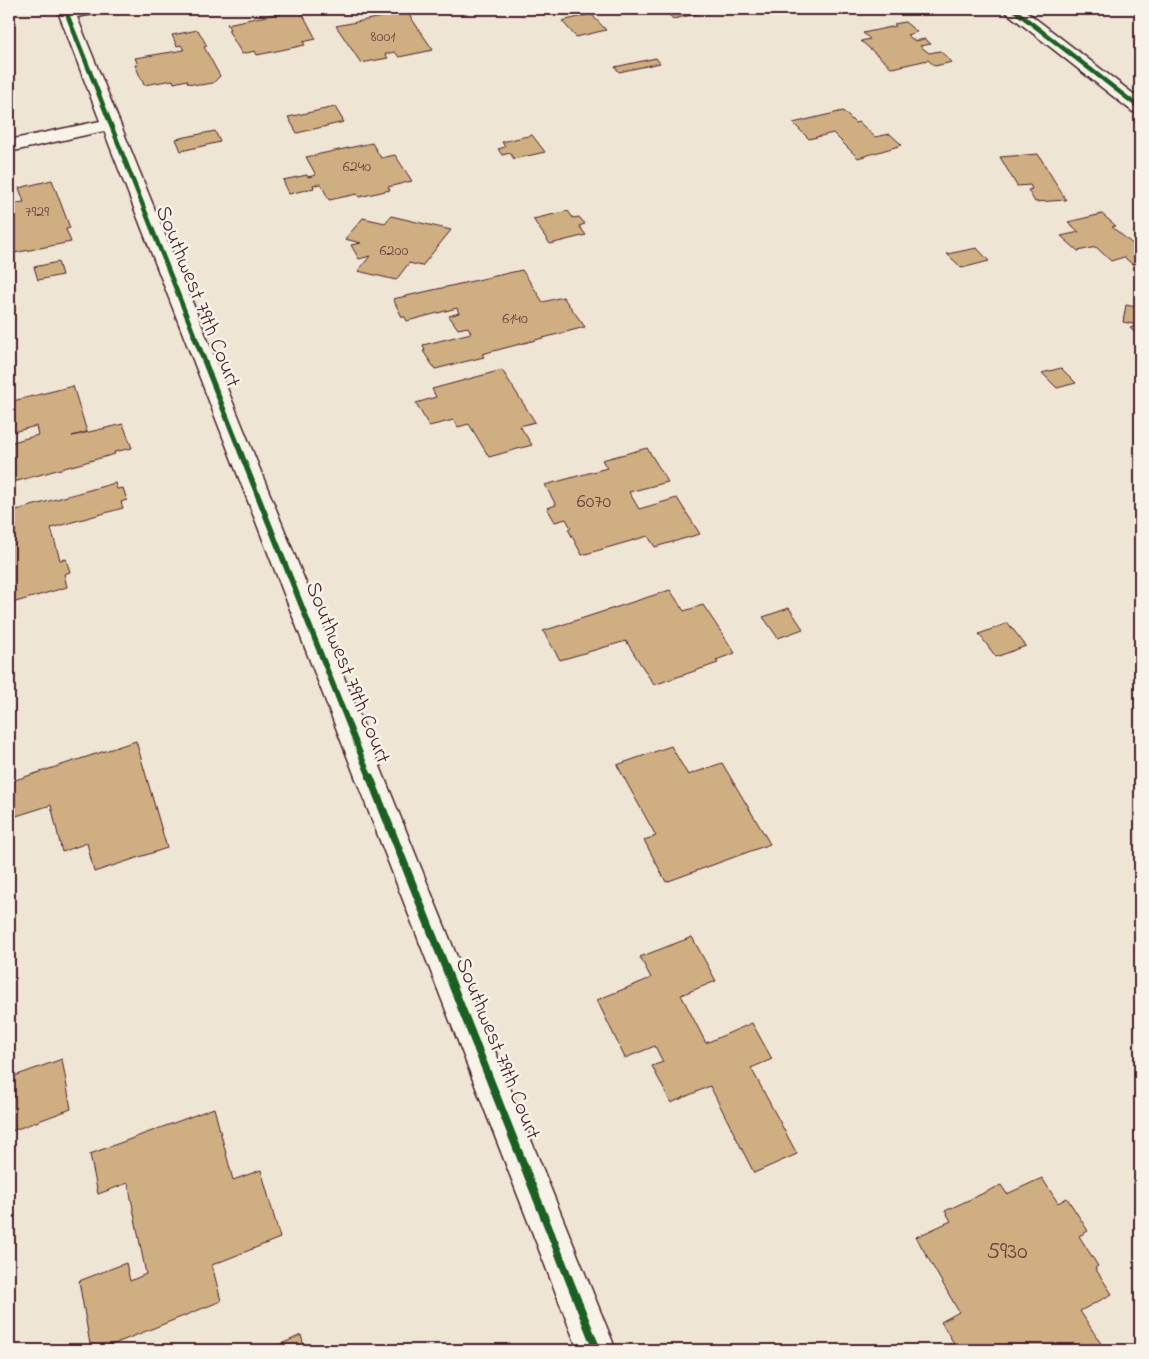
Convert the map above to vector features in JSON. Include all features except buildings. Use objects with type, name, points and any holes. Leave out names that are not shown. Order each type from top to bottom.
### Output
[{"type":"street","points":[[1013,9],[1140,108]]},
{"type":"street","name":"Southwest 79th Court","points":[[75,10],[110,124],[597,1350]]},
{"type":"street","points":[[9,146],[110,124]]},
{"type":"cycle path","points":[[65,9],[597,1350]]},
{"type":"cycle path","points":[[1013,9],[1140,108]]}]
